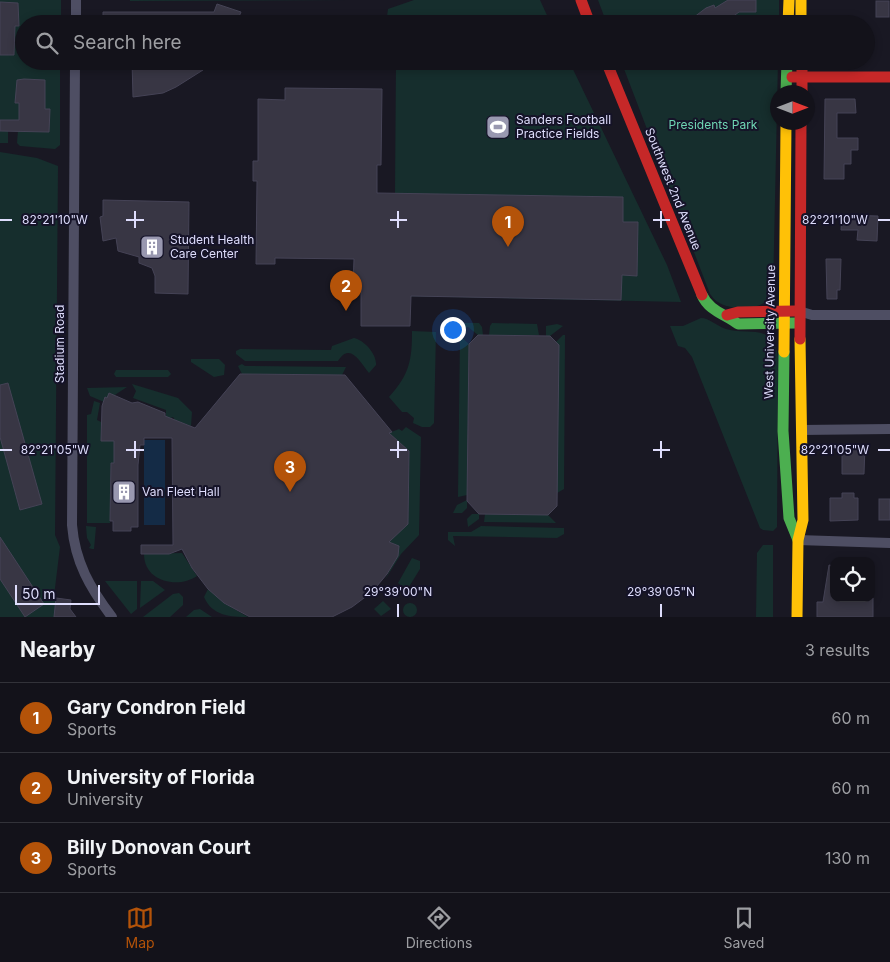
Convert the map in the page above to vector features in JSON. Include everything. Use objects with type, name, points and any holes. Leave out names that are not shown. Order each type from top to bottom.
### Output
[{"type":"main road","points":[[581,0],[587,15]]},
{"type":"main road","points":[[788,15],[789,0]]},
{"type":"main road","points":[[801,0],[801,15]]},
{"type":"main road","name":"Southwest 2nd Avenue","points":[[610,70],[700,292],[715,311],[728,315],[738,324],[800,323]]},
{"type":"main road","points":[[786,85],[787,70]]},
{"type":"main road","points":[[802,70],[802,85]]},
{"type":"main road","points":[[787,77],[890,77]]},
{"type":"main road","name":"West University Avenue","points":[[786,130],[783,431],[789,518],[798,540]]},
{"type":"main road","name":"West University Avenue","points":[[797,617],[798,540],[803,520],[800,323],[801,130]]},
{"type":"main road","points":[[728,315],[738,312],[800,311]]},
{"type":"street","points":[[76,0],[76,15]]},
{"type":"street","name":"Stadium Road","points":[[75,70],[72,525],[74,544],[82,571],[94,595],[112,617]]},
{"type":"street","points":[[800,311],[812,315],[890,315]]},
{"type":"street","points":[[800,323],[812,315]]},
{"type":"street","points":[[801,430],[890,429]]},
{"type":"street","points":[[798,540],[890,543]]},
{"type":"green space","points":[[0,0],[61,0],[61,15],[15,15],[15,70],[60,70],[60,145],[55,149],[20,146],[17,143],[18,130],[8,130],[8,143],[0,143]]},
{"type":"green space","points":[[130,0],[350,0],[130,1]]},
{"type":"green space","points":[[414,0],[540,0],[547,15],[387,15],[388,9]]},
{"type":"green space","points":[[598,0],[779,0],[779,15],[604,15]]},
{"type":"green space","name":"Sanders Football Practice Fields","points":[[396,70],[573,70],[667,265],[681,302],[398,296],[399,193],[395,193]]},
{"type":"green space","name":"Presidents Park","points":[[624,70],[778,70],[777,85],[770,85],[770,130],[776,130],[773,291],[765,303],[750,308],[732,307],[717,301],[710,294]]},
{"type":"green space","points":[[0,152],[37,158],[58,166],[55,535],[60,547],[54,596],[56,598],[54,617],[0,617]]},
{"type":"green space","points":[[701,318],[707,319],[726,329],[759,332],[771,339],[775,346],[778,357],[777,527],[773,531],[760,528],[692,357],[685,348],[678,346],[670,326],[683,326]]},
{"type":"green space","points":[[458,323],[479,323],[482,327],[483,335],[478,335],[468,327],[464,328],[461,333],[452,332],[452,327]]},
{"type":"green space","points":[[492,323],[537,324],[539,335],[489,335]]},
{"type":"green space","points":[[557,324],[563,326],[550,336],[546,336],[546,326]]},
{"type":"green space","points":[[412,331],[436,332],[434,423],[430,427],[422,427],[413,423],[414,418],[407,412],[402,412],[389,397],[406,373],[410,358]]},
{"type":"green space","points":[[565,335],[564,489],[557,493],[556,342]]},
{"type":"green space","points":[[460,336],[469,344],[467,495],[458,497]]},
{"type":"green space","points":[[354,338],[366,345],[374,356],[376,365],[369,373],[351,353],[342,355],[338,361],[245,361],[236,354],[236,351],[240,349],[331,350],[332,346]]},
{"type":"green space","points":[[191,359],[219,359],[225,365],[224,375],[214,377],[191,362]]},
{"type":"green space","points":[[242,364],[245,366],[346,367],[342,375],[242,374],[238,366]]},
{"type":"green space","points":[[116,370],[168,370],[171,374],[168,377],[116,377],[114,374]]},
{"type":"green space","points":[[132,384],[178,398],[192,412],[191,426],[175,420],[173,417],[166,420],[166,410],[133,398],[136,391]]},
{"type":"green space","points":[[127,387],[104,402],[90,396],[87,388]]},
{"type":"green space","points":[[94,401],[100,403],[97,420],[101,422],[101,441],[126,441],[114,463],[111,464],[110,523],[87,523],[87,415],[91,414]]},
{"type":"green space","points":[[406,427],[421,437],[419,535],[401,554],[385,580],[397,556],[399,546],[389,542],[408,524],[409,451],[389,433],[399,429],[402,431]]},
{"type":"green space","points":[[467,500],[467,508],[462,513],[453,513],[457,505]]},
{"type":"green space","points":[[472,514],[479,514],[479,519],[468,527],[467,519]]},
{"type":"green space","points":[[485,514],[548,515],[556,523],[484,522]]},
{"type":"green space","points":[[86,526],[96,527],[94,549],[89,548],[91,545],[87,538]]},
{"type":"green space","points":[[481,526],[564,528],[564,534],[557,538],[453,536],[455,546],[448,540],[448,532],[471,532]]},
{"type":"green space","points":[[763,545],[773,545],[773,617],[756,617],[757,553]]},
{"type":"green space","points":[[182,553],[197,576],[189,580],[172,582],[163,580],[156,577],[145,564],[144,554]]},
{"type":"green space","points":[[412,558],[420,561],[420,569],[407,590],[398,583]]},
{"type":"green space","points":[[105,581],[137,581],[137,609],[131,614]]},
{"type":"green space","points":[[141,581],[153,581],[165,590],[140,608]]},
{"type":"green space","points":[[208,589],[224,603],[248,617],[235,617],[217,612],[207,603],[204,597]]},
{"type":"green space","points":[[179,593],[183,597],[183,605],[170,617],[143,617],[173,594]]},
{"type":"green space","points":[[383,601],[391,609],[381,616],[374,609]]},
{"type":"green space","points":[[410,603],[415,605],[417,610],[415,615],[410,617],[405,615],[403,610],[405,605]]},
{"type":"green space","points":[[200,609],[212,617],[186,617],[194,610]]},
{"type":"water","points":[[144,440],[165,440],[165,525],[144,525]]},
{"type":"building","points":[[728,0],[756,0],[756,12],[739,12],[735,15],[697,15],[706,8],[714,5],[715,8]]},
{"type":"building","points":[[876,1],[889,1],[889,17],[876,17]]},
{"type":"building","points":[[0,2],[18,3],[19,15],[15,15],[14,55],[0,55]]},
{"type":"building","points":[[217,4],[241,12],[240,15],[103,15],[103,12],[214,12]]},
{"type":"building","points":[[132,70],[203,70],[163,93],[133,97]]},
{"type":"building","points":[[17,80],[45,80],[45,109],[50,109],[49,132],[0,131],[0,120],[19,120],[19,103],[15,103]]},
{"type":"building","points":[[285,88],[382,89],[381,165],[377,165],[377,193],[623,197],[623,222],[638,222],[637,276],[622,275],[621,300],[411,296],[410,326],[361,326],[361,288],[353,288],[354,259],[275,258],[275,264],[256,264],[257,181],[253,181],[253,161],[258,161],[258,99],[285,100]]},
{"type":"building","points":[[825,99],[855,99],[856,113],[837,113],[837,138],[858,138],[858,150],[851,150],[851,164],[844,164],[844,179],[824,179]]},
{"type":"building","name":"Student Health Care Center","points":[[103,200],[189,202],[188,294],[155,293],[155,276],[152,268],[139,263],[139,257],[118,251],[116,238],[103,241],[100,217],[103,216]]},
{"type":"building","points":[[842,215],[878,216],[877,241],[857,240],[858,230],[841,230]]},
{"type":"building","points":[[826,259],[841,259],[840,290],[837,290],[837,299],[827,299]]},
{"type":"building","points":[[478,335],[550,336],[559,345],[557,506],[548,515],[479,514],[467,501],[469,344]]},
{"type":"building","points":[[240,374],[345,375],[392,432],[389,433],[409,451],[408,524],[389,542],[399,546],[398,556],[387,574],[372,592],[352,607],[332,617],[250,617],[224,603],[208,589],[192,568],[182,549],[169,554],[141,554],[141,545],[173,545],[172,438],[144,438],[144,445],[140,445],[138,465],[138,527],[131,527],[131,531],[113,531],[113,521],[110,521],[111,463],[114,463],[114,441],[101,441],[102,406],[105,397],[107,398],[109,393],[132,403],[138,402],[165,413],[165,416],[195,428]]},
{"type":"building","points":[[8,383],[42,504],[20,510],[0,437],[0,385]]},
{"type":"building","points":[[842,445],[865,445],[864,474],[842,474]]},
{"type":"building","points":[[842,493],[854,493],[854,498],[858,498],[858,520],[830,521],[830,498],[842,498]]},
{"type":"building","points":[[879,499],[890,499],[890,520],[879,520]]},
{"type":"building","points":[[0,537],[44,604],[25,617],[0,579]]},
{"type":"building","points":[[829,565],[830,602],[873,602],[873,617],[817,617],[817,602],[823,602]]},
{"type":"building","points":[[56,598],[71,600],[70,609],[76,617],[54,617]]},
{"type":"traffic: fast","points":[[786,85],[787,70]]},
{"type":"traffic: fast","points":[[702,295],[713,309],[738,324],[796,323]]},
{"type":"traffic: fast","points":[[784,352],[783,431],[789,518],[798,540]]},
{"type":"traffic: slow","points":[[788,15],[789,0]]},
{"type":"traffic: slow","points":[[801,0],[801,15]]},
{"type":"traffic: slow","points":[[784,352],[786,130]]},
{"type":"traffic: slow","points":[[797,617],[798,540],[803,520],[800,339]]},
{"type":"traffic: jam","points":[[581,0],[587,15]]},
{"type":"traffic: jam","points":[[610,70],[702,295]]},
{"type":"traffic: jam","points":[[802,70],[802,85]]},
{"type":"traffic: jam","points":[[792,77],[890,77]]},
{"type":"traffic: jam","points":[[800,339],[801,130]]},
{"type":"traffic: jam","points":[[727,315],[738,312],[795,311]]},
{"type":"place","name":"Sanders Football Practice Fields","points":[[498,127]]},
{"type":"place","name":"Student Health Care Center","points":[[152,247]]},
{"type":"place","name":"Gary Condron Field","points":[[508,247]]},
{"type":"place","name":"University of Florida","points":[[346,311]]},
{"type":"place","name":"Van Fleet Hall","points":[[124,492]]},
{"type":"place","name":"Billy Donovan Court","points":[[290,492]]}]
